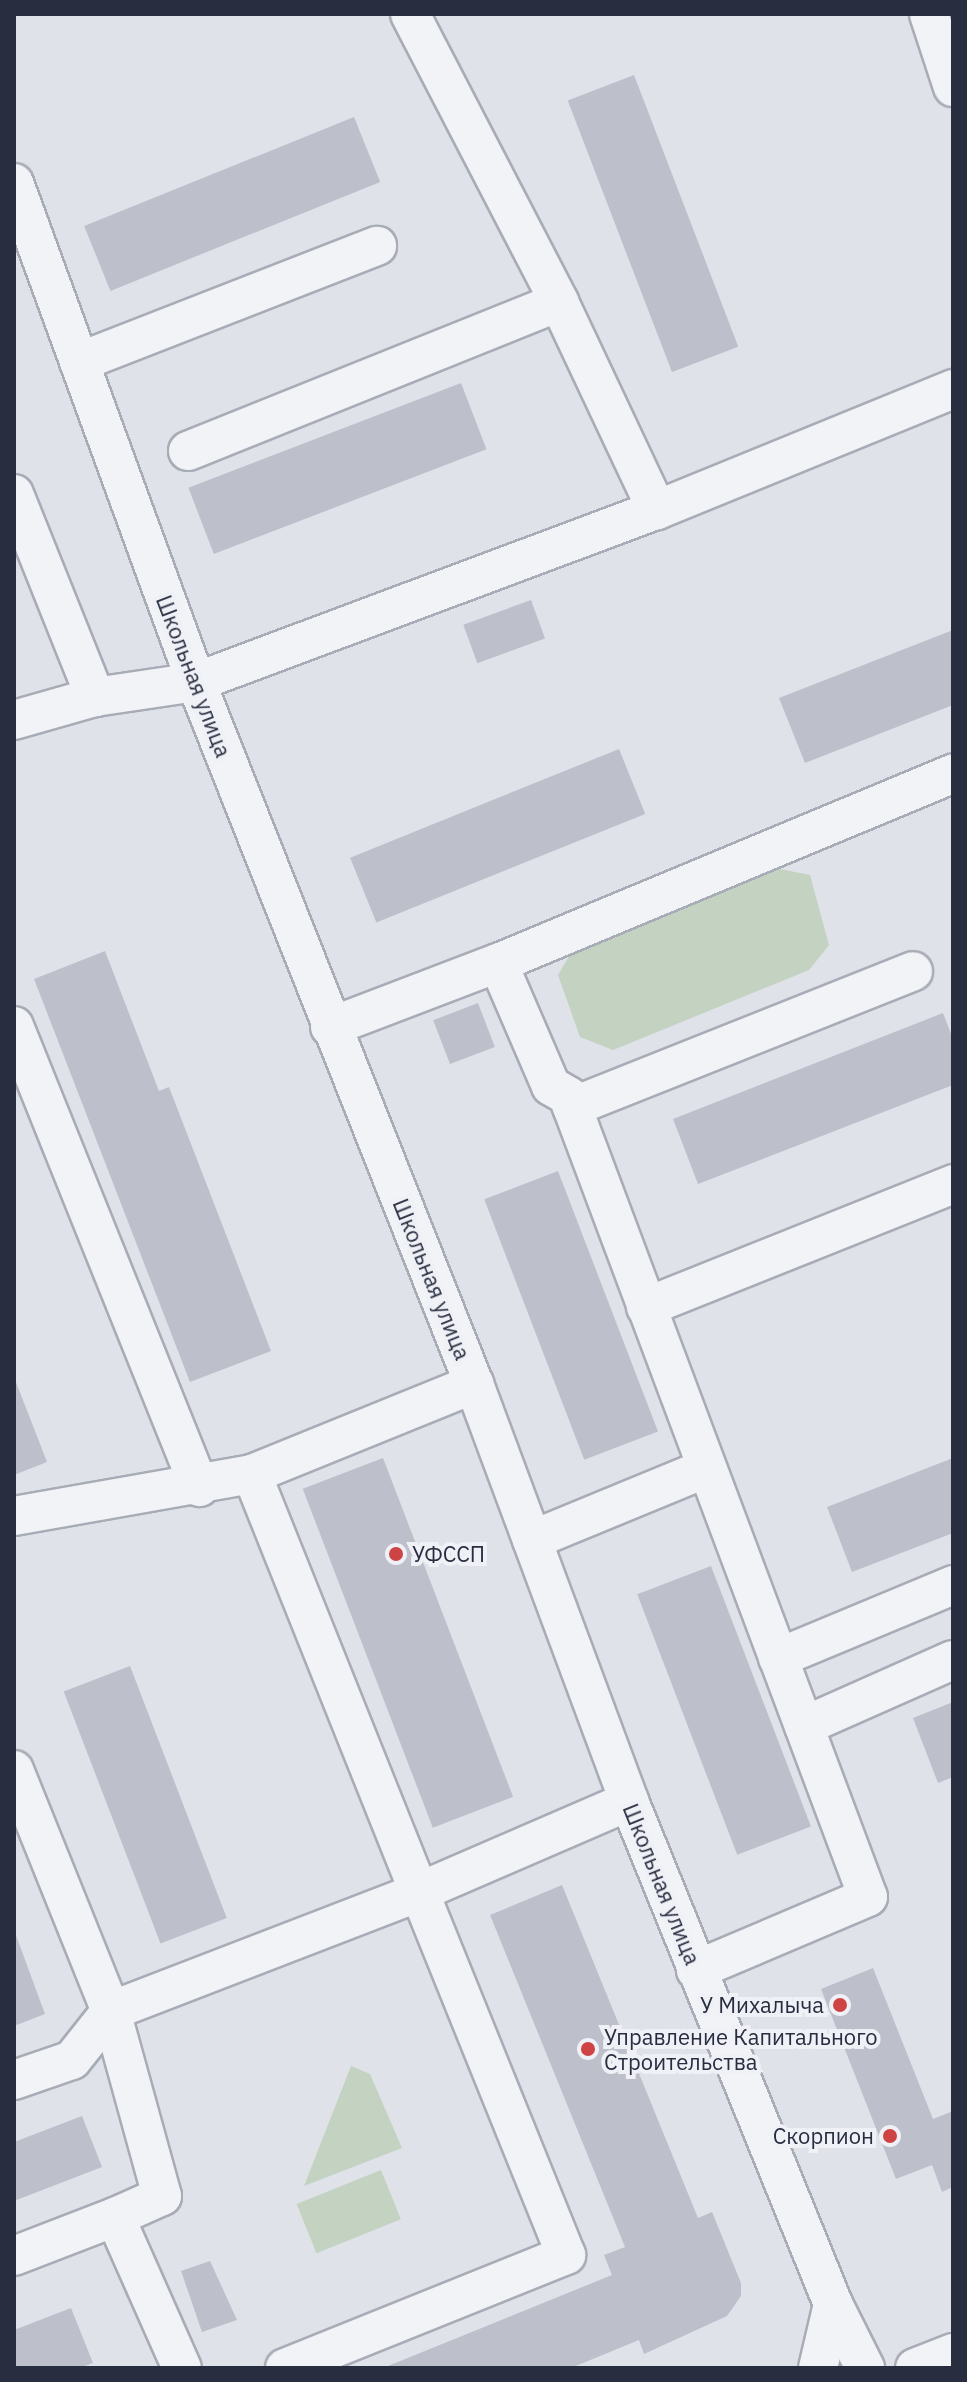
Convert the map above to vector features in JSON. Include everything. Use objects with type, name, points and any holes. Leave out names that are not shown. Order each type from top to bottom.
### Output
[{"type":"street","points":[[410,14],[559,302],[657,510]]},
{"type":"street","points":[[929,14],[953,87]]},
{"type":"street","name":"Школьная улица","points":[[14,183],[196,682],[330,1027],[474,1384],[629,1801],[833,2304],[865,2368]]},
{"type":"street","points":[[79,362],[377,246]]},
{"type":"street","points":[[188,451],[559,302]]},
{"type":"street","points":[[14,720],[95,697],[196,682],[657,510],[953,389]]},
{"type":"street","points":[[14,494],[95,697]]},
{"type":"street","points":[[330,1027],[498,963],[953,774]]},
{"type":"street","points":[[498,963],[551,1086],[568,1096],[868,1897],[696,1970]]},
{"type":"street","points":[[572,1107],[913,971]]},
{"type":"street","points":[[14,1026],[199,1487]]},
{"type":"street","points":[[646,1307],[953,1184]]},
{"type":"street","points":[[14,1516],[199,1487],[252,1474],[474,1384]]},
{"type":"street","points":[[532,1540],[707,1468]]},
{"type":"street","points":[[252,1474],[566,2255],[285,2368]]},
{"type":"street","points":[[778,1658],[953,1585]]},
{"type":"street","points":[[804,1726],[953,1660]]},
{"type":"street","points":[[14,1770],[111,2011],[162,2196],[14,2256]]},
{"type":"street","points":[[14,2080],[72,2060],[111,2011],[419,1892],[629,1801]]},
{"type":"street","points":[[115,2217],[182,2368]]},
{"type":"street","points":[[818,2368],[833,2304]]},
{"type":"street","points":[[915,2368],[953,2353]]},
{"type":"green space","points":[[775,868],[810,875],[829,945],[809,970],[613,1050],[580,1037],[558,975],[574,948]]},
{"type":"green space","points":[[351,2066],[370,2074],[402,2148],[304,2186]]},
{"type":"green space","points":[[381,2170],[401,2219],[316,2253],[297,2204]]},
{"type":"building","points":[[634,75],[738,347],[672,372],[568,100]]},
{"type":"building","points":[[354,117],[380,182],[110,291],[84,226]]},
{"type":"building","points":[[461,383],[486,449],[214,554],[188,488]]},
{"type":"building","points":[[531,600],[545,639],[477,663],[463,625]]},
{"type":"building","points":[[953,630],[953,705],[805,763],[779,698]]},
{"type":"building","points":[[619,749],[645,814],[376,923],[350,858]]},
{"type":"building","points":[[105,951],[159,1091],[169,1087],[271,1351],[190,1382],[34,979]]},
{"type":"building","points":[[478,1003],[495,1047],[450,1064],[433,1020]]},
{"type":"building","points":[[943,1013],[953,1039],[953,1085],[698,1184],[673,1119]]},
{"type":"building","points":[[558,1171],[658,1431],[584,1460],[484,1199]]},
{"type":"building","points":[[14,1377],[47,1462],[14,1475]]},
{"type":"building","points":[[383,1458],[513,1797],[433,1828],[303,1489]]},
{"type":"building","points":[[953,1458],[953,1533],[852,1572],[827,1507]]},
{"type":"building","points":[[711,1566],[811,1826],[737,1855],[637,1594]]},
{"type":"building","points":[[130,1666],[227,1918],[160,1944],[64,1691]]},
{"type":"building","points":[[953,1702],[953,1777],[938,1783],[913,1718]]},
{"type":"building","points":[[562,1885],[698,2218],[712,2212],[741,2283],[741,2296],[727,2316],[644,2354],[639,2340],[571,2368],[383,2368],[612,2275],[604,2255],[625,2247],[490,1915]]},
{"type":"building","points":[[14,1930],[45,2014],[14,2026]]},
{"type":"building","points":[[873,1968],[933,2119],[953,2111],[953,2187],[942,2192],[932,2165],[896,2179],[821,1989]]},
{"type":"building","points":[[82,2116],[102,2167],[14,2201],[14,2142]]},
{"type":"building","points":[[210,2261],[237,2320],[202,2332],[181,2271]]},
{"type":"building","points":[[71,2308],[93,2363],[79,2368],[14,2368],[14,2330]]},
{"type":"place","name":"УФССП","points":[[396,1554]]},
{"type":"place","name":"У Михалыча","points":[[840,2005]]},
{"type":"place","name":"Управление Капитального Строительства","points":[[588,2049]]},
{"type":"place","name":"Скорпион","points":[[890,2136]]}]
